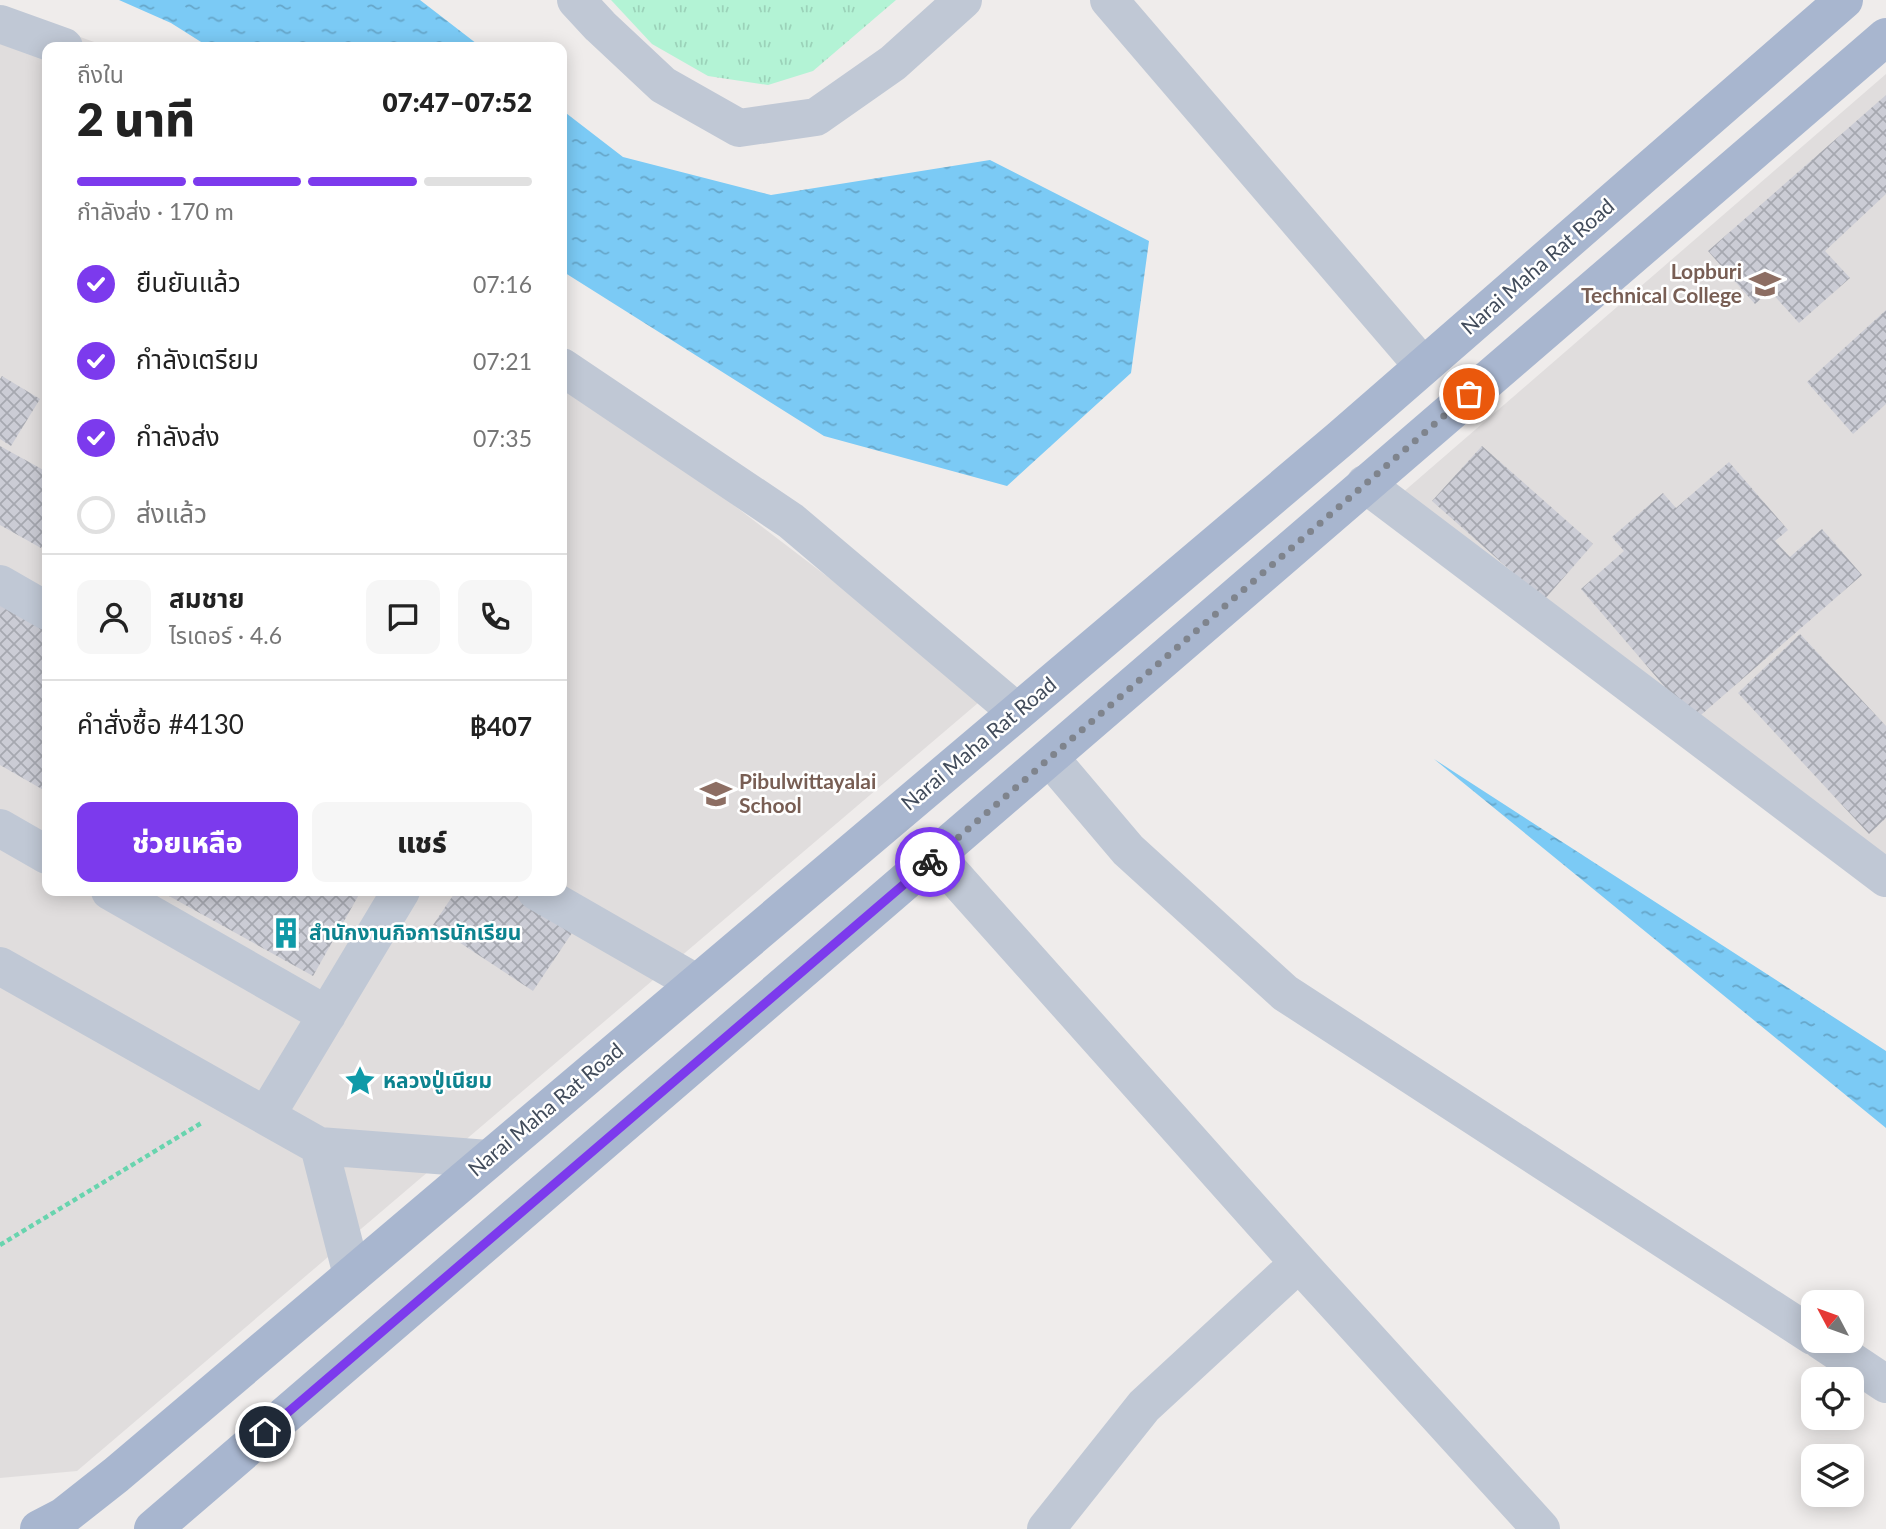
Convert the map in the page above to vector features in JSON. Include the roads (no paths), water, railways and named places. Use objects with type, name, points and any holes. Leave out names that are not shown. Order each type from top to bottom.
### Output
[{"type":"main road","name":"Narai Maha Rat Road","points":[[39,1529],[64,1516],[116,1475],[1017,712],[1423,366],[1844,0]]},
{"type":"main road","points":[[153,1529],[1886,37]]},
{"type":"street","points":[[576,0],[663,85],[739,128],[816,117],[892,63],[963,0]]},
{"type":"street","points":[[1110,0],[1423,366]]},
{"type":"street","points":[[0,24],[50,42]]},
{"type":"street","points":[[567,370],[791,521],[1017,712]]},
{"type":"street","points":[[1365,484],[1886,878]]},
{"type":"street","points":[[0,584],[42,608]]},
{"type":"street","points":[[1050,758],[1128,850],[1284,993],[1801,1328]]},
{"type":"street","points":[[0,828],[42,852]]},
{"type":"street","points":[[936,856],[1299,1263],[1541,1529]]},
{"type":"street","points":[[119,896],[327,1015]]},
{"type":"street","points":[[252,1108],[327,1015],[398,896]]},
{"type":"street","points":[[545,896],[696,983]]},
{"type":"street","points":[[0,966],[319,1146],[488,1159]]},
{"type":"street","points":[[319,1146],[352,1275]]},
{"type":"street","points":[[1046,1529],[1144,1406],[1299,1263]]},
{"type":"street","points":[[1840,1353],[1886,1384]]},
{"type":"water","points":[[119,0],[420,0],[475,42],[201,42],[171,23]]},
{"type":"water","points":[[567,114],[623,157],[771,195],[990,160],[1149,241],[1131,373],[1007,486],[824,436],[567,274]]},
{"type":"water","points":[[1434,759],[1886,1051],[1886,1128]]},
{"type":"place","name":"Lopburi Technical College","points":[[1765,284]]},
{"type":"place","name":"Pibulwittayalai School","points":[[716,794]]},
{"type":"place","name":"สำนักงานกิจการนักเรียน","points":[[286,933]]},
{"type":"place","name":"หลวงปู่เนียม","points":[[360,1081]]}]
